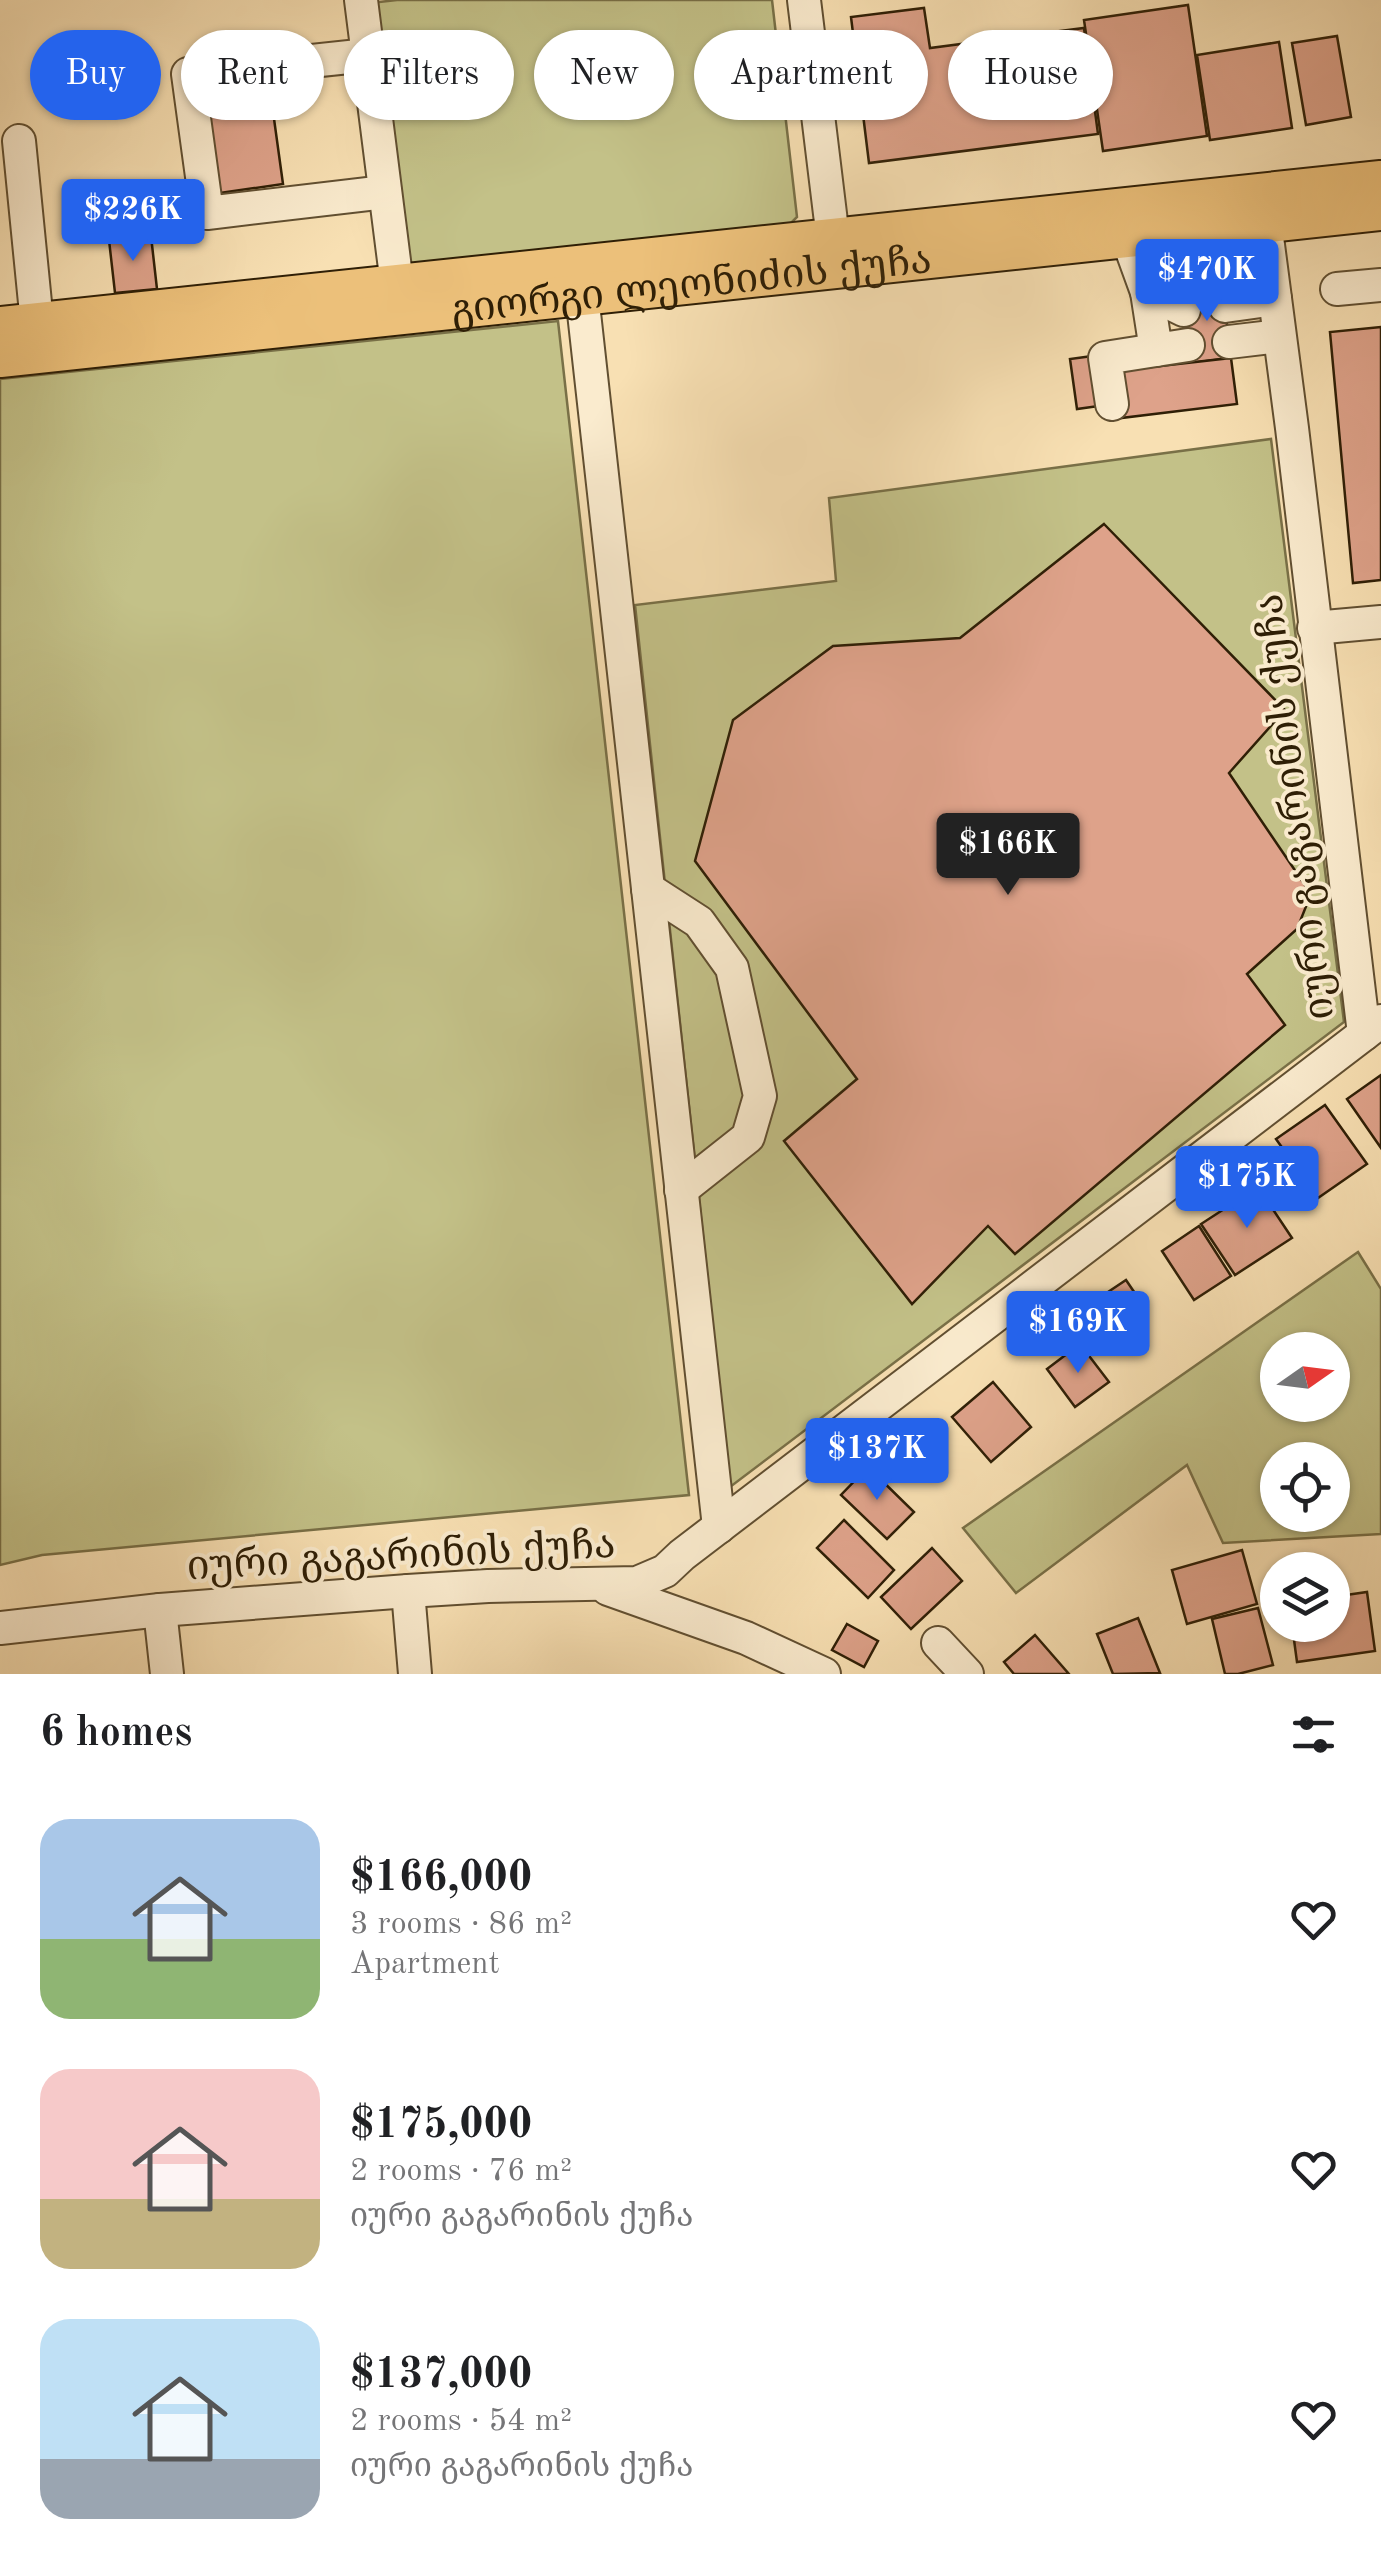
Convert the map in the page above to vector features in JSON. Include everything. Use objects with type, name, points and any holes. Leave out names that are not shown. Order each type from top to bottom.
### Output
[{"type":"main road","name":"გიორგი ლეონიძის ქუჩა","points":[[0,357],[399,300],[835,253],[1381,180]]},
{"type":"main road","name":"გიორგი ლეონიძის ქუჩა","points":[[19,325],[399,300],[582,295],[835,253],[1127,236],[1381,210]]},
{"type":"street","points":[[361,0],[365,30]]},
{"type":"street","points":[[804,0],[835,253]]},
{"type":"street","points":[[344,57],[188,74],[207,213],[385,192]]},
{"type":"street","points":[[376,120],[399,300]]},
{"type":"street","points":[[18,141],[19,325]]},
{"type":"street","name":"იური გაგარინის ქუჩა","points":[[0,1628],[160,1610],[408,1591],[637,1584],[665,1571],[1372,1027],[1314,628],[1264,222]]},
{"type":"street","points":[[1127,236],[1147,292],[1156,350]]},
{"type":"street","points":[[1337,289],[1381,285]]},
{"type":"street","points":[[1147,292],[1184,310]]},
{"type":"street","points":[[582,295],[719,1528]]},
{"type":"street","points":[[1225,306],[1274,299]]},
{"type":"street","points":[[1229,342],[1280,336]]},
{"type":"street","points":[[1112,404],[1105,358],[1188,345]]},
{"type":"street","points":[[1314,628],[1381,622]]},
{"type":"street","points":[[648,889],[700,922],[732,968],[760,1096],[748,1138],[681,1190]]},
{"type":"street","points":[[594,1584],[746,1638],[824,1674]]},
{"type":"street","points":[[408,1591],[415,1674]]},
{"type":"street","points":[[160,1610],[167,1674]]},
{"type":"street","points":[[938,1643],[968,1674]]},
{"type":"shaded area","points":[[772,0],[775,30],[694,30],[694,120],[786,120],[797,217],[783,231],[404,271],[385,120],[514,120],[514,30],[373,30],[370,3]]},
{"type":"shaded area","points":[[558,321],[689,1495],[42,1555],[0,1565],[0,379]]},
{"type":"shaded area","points":[[1271,439],[1344,1022],[730,1487],[635,605],[836,581],[829,498]]},
{"type":"shaded area","points":[[1358,1252],[1381,1289],[1381,1534],[1223,1543],[1187,1465],[1016,1593],[963,1528]]},
{"type":"building","points":[[1188,5],[1207,136],[1103,151],[1099,120],[1113,120],[1113,30],[1085,30],[1084,20]]},
{"type":"building","points":[[924,8],[927,30],[853,30],[851,17]]},
{"type":"building","points":[[928,35],[930,48],[948,46],[948,120],[1096,120],[1098,134],[869,163],[864,120],[928,120]]},
{"type":"building","points":[[1337,36],[1351,117],[1306,125],[1292,43]]},
{"type":"building","points":[[1279,42],[1292,128],[1210,140],[1197,55]]},
{"type":"building","points":[[203,120],[274,120],[283,184],[213,194]]},
{"type":"building","points":[[151,236],[157,289],[115,293],[109,240]]},
{"type":"building","points":[[1222,284],[1231,358],[1191,363],[1182,290]]},
{"type":"building","points":[[1381,327],[1381,580],[1353,583],[1330,332]]},
{"type":"building","points":[[1100,355],[1106,405],[1077,409],[1070,359]]},
{"type":"building","points":[[1231,358],[1237,404],[1121,418],[1116,371]]},
{"type":"building","points":[[1104,524],[1285,710],[1229,773],[1311,894],[1297,929],[1247,974],[1285,1025],[1015,1254],[988,1226],[912,1304],[784,1141],[857,1079],[695,861],[733,720],[833,646],[960,638]]},
{"type":"building","points":[[1381,1075],[1381,1148],[1347,1099]]},
{"type":"building","points":[[1325,1105],[1367,1164],[1318,1198],[1276,1139]]},
{"type":"building","points":[[1258,1187],[1292,1238],[1235,1275],[1201,1224]]},
{"type":"building","points":[[1199,1226],[1231,1276],[1194,1300],[1162,1251]]},
{"type":"building","points":[[1126,1280],[1147,1311],[1108,1337],[1087,1306]]},
{"type":"building","points":[[1080,1344],[1109,1382],[1075,1407],[1047,1369]]},
{"type":"building","points":[[993,1382],[1031,1427],[991,1462],[952,1417]]},
{"type":"building","points":[[868,1467],[914,1512],[887,1539],[841,1495]]},
{"type":"building","points":[[844,1520],[894,1570],[868,1598],[817,1548]]},
{"type":"building","points":[[932,1548],[962,1581],[911,1629],[881,1597]]},
{"type":"building","points":[[1242,1550],[1257,1604],[1187,1624],[1172,1570]]},
{"type":"building","points":[[1367,1592],[1375,1651],[1297,1662],[1294,1642],[1350,1642],[1350,1594]]},
{"type":"building","points":[[1258,1608],[1260,1642],[1267,1642],[1273,1665],[1225,1674],[1212,1619]]},
{"type":"building","points":[[1138,1618],[1160,1673],[1113,1674],[1097,1634]]},
{"type":"building","points":[[847,1624],[878,1641],[864,1667],[832,1650]]},
{"type":"building","points":[[1035,1635],[1069,1674],[1014,1674],[1004,1662]]}]
